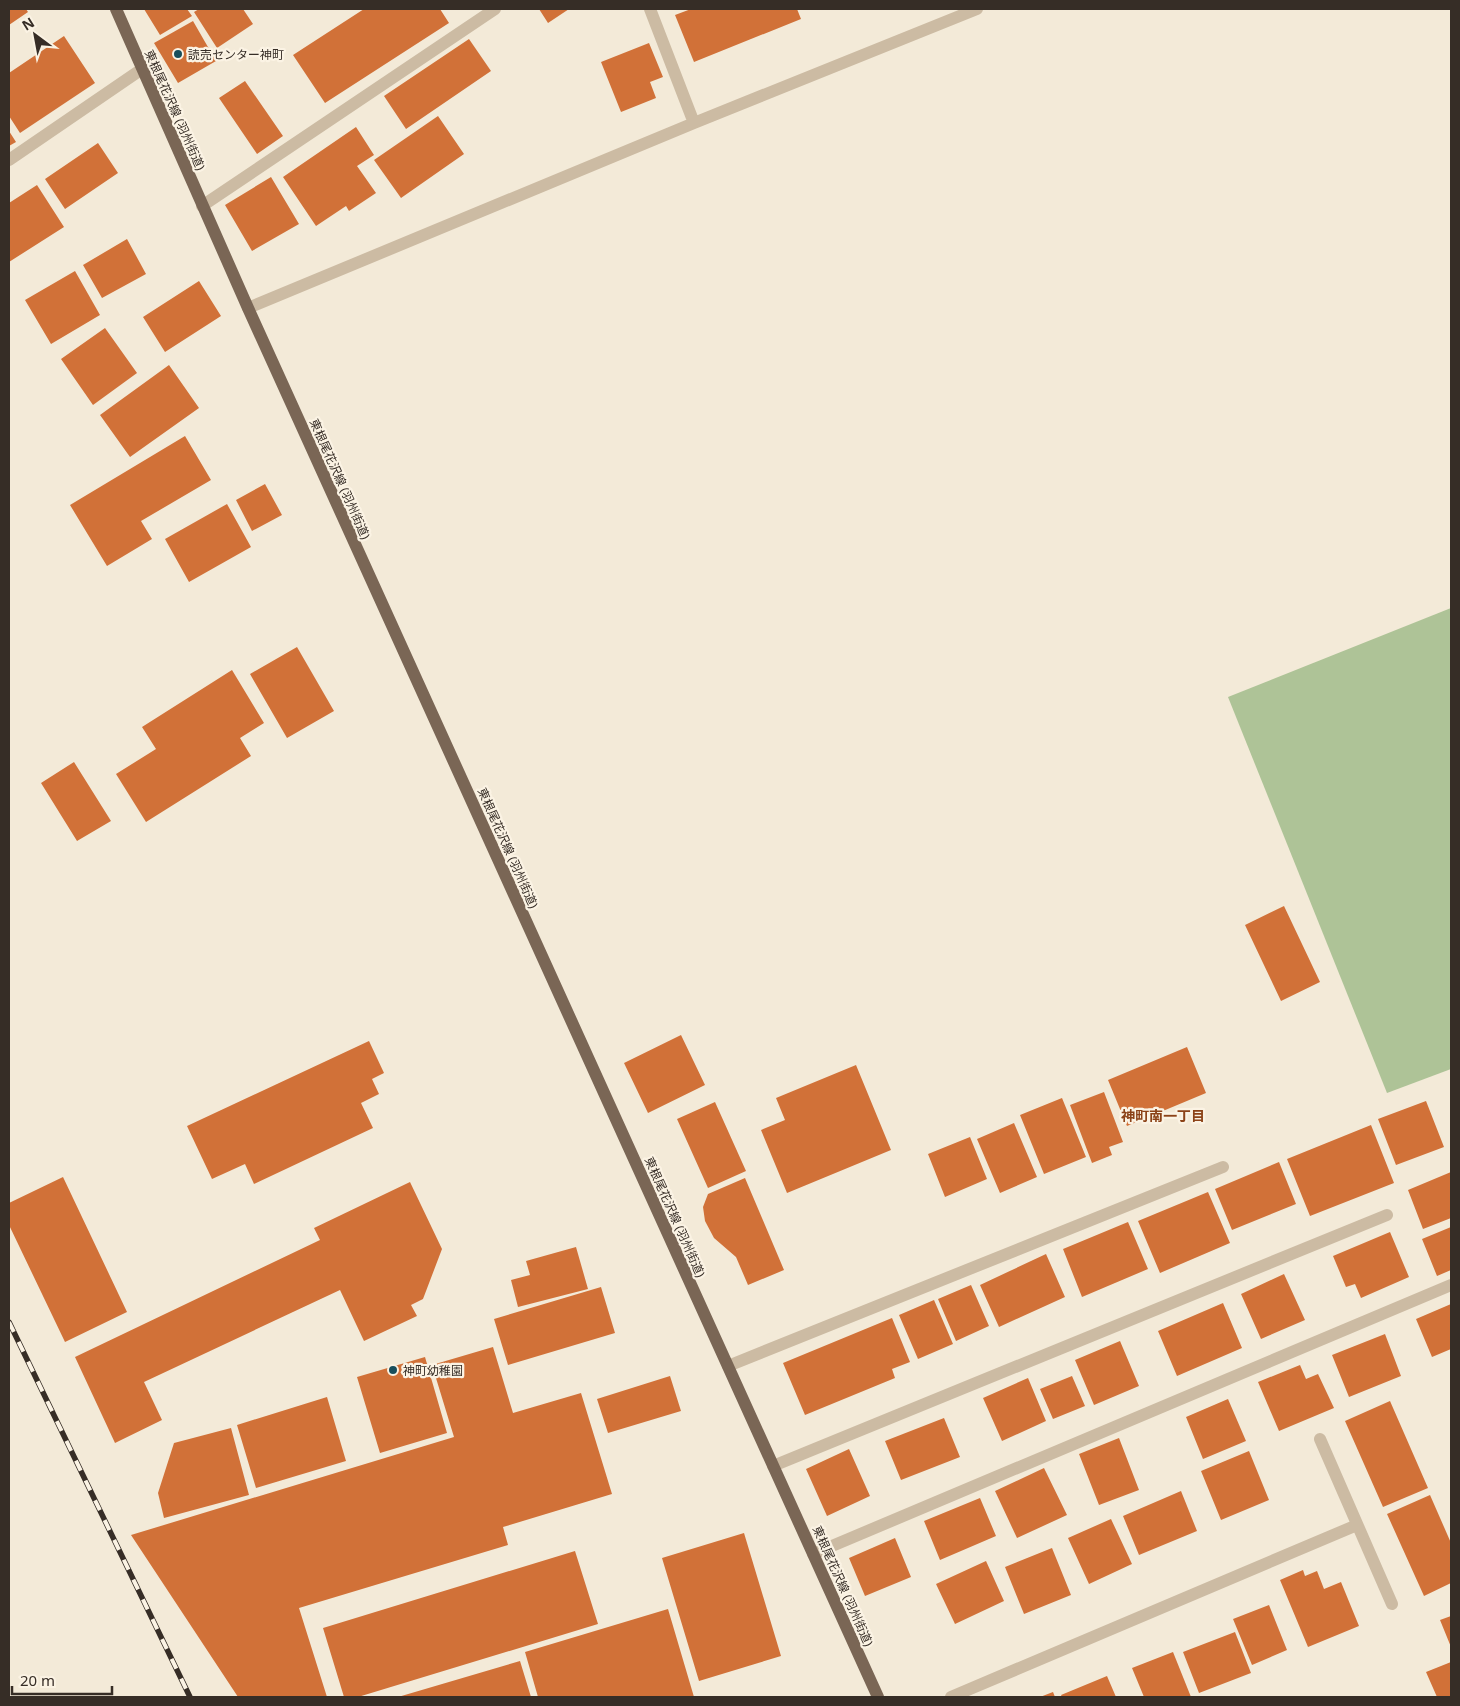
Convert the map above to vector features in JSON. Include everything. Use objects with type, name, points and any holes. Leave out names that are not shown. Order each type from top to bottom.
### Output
[{"type":"main road","name":"東根尾花沢線 (羽州街道)","points":[[116,9],[248,308],[878,1697]]},
{"type":"lane","points":[[202,206],[495,9]]},
{"type":"lane","points":[[650,9],[694,123]]},
{"type":"lane","points":[[248,308],[694,123],[977,9]]},
{"type":"lane","points":[[9,160],[142,69]]},
{"type":"lane","points":[[728,1366],[1223,1167]]},
{"type":"lane","points":[[773,1466],[1387,1215]]},
{"type":"lane","points":[[813,1554],[1451,1285]]},
{"type":"lane","points":[[1320,1439],[1392,1604]]},
{"type":"lane","points":[[951,1697],[1357,1525]]},
{"type":"green space","points":[[1451,608],[1451,1069],[1387,1093],[1228,697]]},
{"type":"building","points":[[9,9],[26,9],[28,12],[9,25]]},
{"type":"building","points":[[144,9],[187,9],[192,16],[160,35]]},
{"type":"building","points":[[199,9],[243,9],[253,24],[217,48],[194,12]]},
{"type":"building","points":[[364,9],[440,9],[449,23],[325,103],[293,55]]},
{"type":"building","points":[[539,9],[569,9],[548,23]]},
{"type":"building","points":[[691,9],[797,9],[801,19],[694,62],[675,15]]},
{"type":"building","points":[[193,21],[216,61],[178,83],[154,43]]},
{"type":"building","points":[[64,36],[95,83],[20,133],[9,116],[9,73]]},
{"type":"building","points":[[469,39],[491,71],[406,129],[384,96]]},
{"type":"building","points":[[649,43],[663,77],[650,82],[656,98],[621,112],[601,62]]},
{"type":"building","points":[[245,81],[283,136],[257,154],[219,98]]},
{"type":"building","points":[[438,116],[464,154],[401,198],[374,160]]},
{"type":"building","points":[[356,127],[374,155],[357,166],[376,193],[349,211],[346,206],[316,226],[283,177]]},
{"type":"building","points":[[9,131],[16,142],[9,146]]},
{"type":"building","points":[[98,143],[118,173],[65,209],[45,179]]},
{"type":"building","points":[[271,177],[299,224],[252,251],[225,205]]},
{"type":"building","points":[[37,185],[64,227],[9,262],[9,203]]},
{"type":"building","points":[[127,239],[146,274],[102,298],[83,265]]},
{"type":"building","points":[[75,271],[100,315],[51,344],[25,300]]},
{"type":"building","points":[[199,281],[221,316],[165,352],[143,317]]},
{"type":"building","points":[[105,328],[137,373],[93,405],[61,359]]},
{"type":"building","points":[[169,365],[199,408],[130,457],[100,415]]},
{"type":"building","points":[[185,436],[211,480],[141,521],[152,539],[107,566],[70,505]]},
{"type":"building","points":[[265,484],[282,515],[252,531],[236,500]]},
{"type":"building","points":[[227,504],[251,547],[189,582],[165,539]]},
{"type":"building","points":[[297,647],[334,711],[287,738],[250,674]]},
{"type":"building","points":[[232,670],[264,723],[240,738],[251,756],[146,822],[116,774],[156,749],[142,727]]},
{"type":"building","points":[[74,762],[111,821],[77,841],[41,783]]},
{"type":"building","points":[[1284,906],[1320,982],[1281,1001],[1245,925]]},
{"type":"building","points":[[681,1035],[705,1085],[648,1113],[624,1063]]},
{"type":"building","points":[[369,1041],[384,1073],[372,1079],[379,1094],[361,1103],[373,1128],[254,1184],[245,1164],[212,1179],[187,1126]]},
{"type":"building","points":[[1187,1047],[1206,1093],[1127,1126],[1108,1080]]},
{"type":"building","points":[[856,1065],[891,1150],[787,1193],[761,1130],[785,1120],[776,1098]]},
{"type":"building","points":[[1104,1092],[1123,1142],[1109,1147],[1112,1155],[1092,1163],[1070,1105]]},
{"type":"building","points":[[1062,1098],[1086,1157],[1044,1174],[1020,1115]]},
{"type":"building","points":[[1426,1101],[1444,1147],[1396,1165],[1378,1119]]},
{"type":"building","points":[[715,1102],[746,1171],[708,1188],[677,1119]]},
{"type":"building","points":[[1014,1123],[1037,1177],[1000,1193],[977,1139]]},
{"type":"building","points":[[1371,1125],[1394,1183],[1310,1216],[1287,1159]]},
{"type":"building","points":[[970,1137],[987,1179],[945,1197],[928,1154]]},
{"type":"building","points":[[1279,1162],[1296,1204],[1232,1230],[1215,1189]]},
{"type":"building","points":[[1451,1172],[1451,1218],[1423,1229],[1408,1190]]},
{"type":"building","points":[[63,1177],[127,1312],[65,1342],[9,1225],[9,1203]]},
{"type":"building","points":[[745,1178],[784,1270],[748,1285],[736,1257],[714,1238],[705,1221],[703,1207],[708,1194]]},
{"type":"building","points":[[410,1182],[442,1249],[423,1299],[411,1305],[417,1316],[364,1341],[340,1290],[144,1382],[162,1420],[115,1443],[75,1357],[320,1240],[314,1228]]},
{"type":"building","points":[[1208,1192],[1230,1243],[1160,1273],[1138,1221]]},
{"type":"building","points":[[1128,1222],[1148,1269],[1082,1297],[1063,1249]]},
{"type":"building","points":[[1451,1227],[1451,1270],[1437,1276],[1422,1239]]},
{"type":"building","points":[[1390,1232],[1409,1277],[1361,1298],[1355,1284],[1346,1287],[1333,1256]]},
{"type":"building","points":[[576,1247],[588,1289],[518,1307],[511,1280],[530,1275],[526,1261]]},
{"type":"building","points":[[1046,1254],[1065,1297],[999,1327],[980,1285]]},
{"type":"building","points":[[1284,1274],[1305,1320],[1261,1339],[1241,1294]]},
{"type":"building","points":[[971,1285],[989,1326],[956,1341],[938,1299]]},
{"type":"building","points":[[601,1287],[615,1333],[508,1365],[494,1319]]},
{"type":"building","points":[[934,1300],[953,1344],[918,1359],[899,1315]]},
{"type":"building","points":[[1223,1303],[1242,1348],[1177,1376],[1158,1331]]},
{"type":"building","points":[[1451,1304],[1451,1349],[1432,1357],[1416,1319]]},
{"type":"building","points":[[892,1318],[910,1362],[892,1369],[895,1378],[805,1415],[783,1363]]},
{"type":"building","points":[[1385,1334],[1401,1376],[1349,1397],[1332,1355]]},
{"type":"building","points":[[1120,1341],[1139,1386],[1094,1405],[1075,1360]]},
{"type":"building","points":[[493,1347],[513,1413],[581,1393],[612,1494],[503,1527],[508,1545],[299,1608],[327,1697],[238,1697],[131,1535],[454,1437],[432,1365]]},
{"type":"building","points":[[425,1357],[447,1433],[380,1453],[357,1377]]},
{"type":"building","points":[[1300,1365],[1306,1379],[1318,1374],[1334,1408],[1279,1431],[1258,1382]]},
{"type":"building","points":[[670,1376],[681,1411],[608,1433],[597,1399]]},
{"type":"building","points":[[1072,1376],[1085,1406],[1053,1419],[1040,1389]]},
{"type":"building","points":[[1028,1378],[1046,1421],[1002,1441],[983,1398]]},
{"type":"building","points":[[327,1397],[346,1461],[256,1488],[237,1425]]},
{"type":"building","points":[[1228,1399],[1246,1441],[1203,1459],[1186,1417]]},
{"type":"building","points":[[1390,1401],[1428,1488],[1383,1507],[1345,1421]]},
{"type":"building","points":[[944,1418],[960,1457],[901,1480],[885,1441]]},
{"type":"building","points":[[231,1428],[249,1495],[164,1518],[158,1493],[174,1443]]},
{"type":"building","points":[[1119,1438],[1139,1490],[1099,1505],[1079,1454]]},
{"type":"building","points":[[849,1449],[870,1496],[827,1516],[806,1469]]},
{"type":"building","points":[[1249,1451],[1269,1500],[1221,1520],[1201,1471]]},
{"type":"building","points":[[1044,1468],[1067,1515],[1017,1538],[995,1491]]},
{"type":"building","points":[[1181,1491],[1197,1531],[1139,1555],[1123,1516]]},
{"type":"building","points":[[1430,1495],[1451,1543],[1451,1583],[1424,1596],[1387,1514]]},
{"type":"building","points":[[980,1498],[996,1536],[940,1560],[924,1521]]},
{"type":"building","points":[[1111,1519],[1132,1564],[1089,1584],[1068,1538]]},
{"type":"building","points":[[744,1533],[781,1656],[699,1681],[662,1558]]},
{"type":"building","points":[[895,1538],[911,1577],[865,1596],[849,1558]]},
{"type":"building","points":[[1052,1548],[1071,1595],[1024,1614],[1005,1567]]},
{"type":"building","points":[[575,1551],[598,1624],[358,1697],[344,1697],[323,1628]]},
{"type":"building","points":[[986,1561],[1004,1601],[955,1624],[936,1584]]},
{"type":"building","points":[[1303,1570],[1305,1576],[1317,1571],[1324,1589],[1341,1582],[1359,1626],[1308,1647],[1280,1580]]},
{"type":"building","points":[[1269,1605],[1287,1650],[1252,1665],[1233,1619]]},
{"type":"building","points":[[668,1609],[694,1697],[538,1697],[525,1652]]},
{"type":"building","points":[[1451,1616],[1451,1647],[1440,1620]]},
{"type":"building","points":[[1235,1632],[1251,1673],[1199,1693],[1183,1652]]},
{"type":"building","points":[[1173,1652],[1191,1697],[1144,1697],[1132,1668]]},
{"type":"building","points":[[520,1661],[531,1697],[398,1697]]},
{"type":"building","points":[[1451,1662],[1451,1697],[1437,1697],[1426,1672]]},
{"type":"building","points":[[1107,1676],[1116,1697],[1062,1697],[1061,1695]]},
{"type":"building","points":[[1053,1692],[1055,1697],[1040,1697]]},
{"type":"railway","points":[[9,1322],[190,1697]]},
{"type":"place","name":"読売センター神町","points":[[178,54]]},
{"type":"place","name":"神町幼稚園","points":[[393,1370]]},
{"type":"district","name":"神町南一丁目","points":[[1163,1115]]}]
